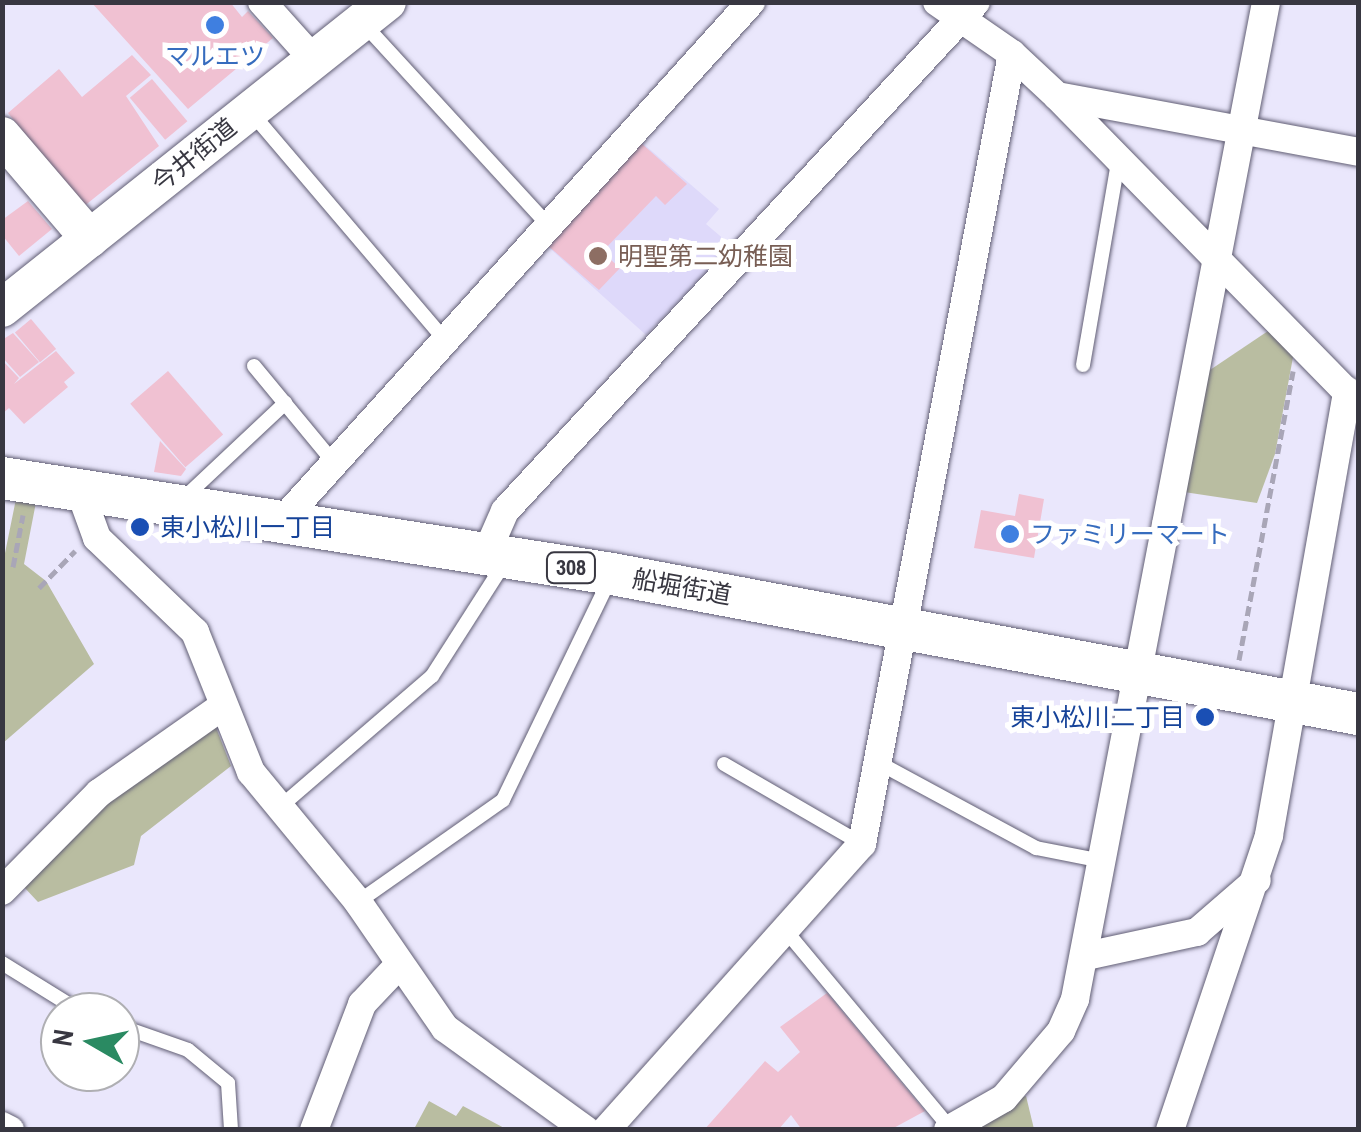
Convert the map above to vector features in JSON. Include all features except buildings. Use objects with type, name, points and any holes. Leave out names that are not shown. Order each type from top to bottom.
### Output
[{"type":"main road","name":"船堀街道","points":[[16,480],[612,574],[1358,714]]},
{"type":"street","points":[[262,2],[314,60]]},
{"type":"street","points":[[281,522],[332,459],[751,2]]},
{"type":"street","points":[[937,2],[968,10],[1353,397],[1290,702],[1292,732],[1258,879],[1170,1130]]},
{"type":"street","points":[[949,1129],[1004,1098],[1061,1031],[1086,956],[1266,2]]},
{"type":"street","points":[[497,556],[504,511],[968,10]]},
{"type":"street","name":"今井街道","points":[[2,308],[374,12]]},
{"type":"street","points":[[606,1130],[862,844],[1012,54]]},
{"type":"street","points":[[1056,96],[1358,152]]},
{"type":"street","points":[[2,136],[90,239]]},
{"type":"street","points":[[80,490],[94,530],[195,632],[251,772],[358,902],[397,967],[445,1028],[522,1090],[586,1130]]},
{"type":"street","points":[[2,890],[99,793],[223,706]]},
{"type":"street","points":[[1086,956],[1197,932],[1258,879]]},
{"type":"street","points":[[314,1130],[362,1004],[397,967]]},
{"type":"street","points":[[2,1126],[10,1130]]},
{"type":"lane","points":[[374,12],[548,224]]},
{"type":"lane","points":[[250,111],[444,340]]},
{"type":"lane","points":[[1083,366],[1118,163]]},
{"type":"lane","points":[[254,366],[332,459]]},
{"type":"lane","points":[[176,506],[285,403]]},
{"type":"lane","points":[[279,808],[432,676],[497,556]]},
{"type":"lane","points":[[358,902],[503,800],[612,574]]},
{"type":"lane","points":[[878,763],[1036,848],[1103,861]]},
{"type":"lane","points":[[724,764],[862,844]]},
{"type":"lane","points":[[786,931],[949,1129]]},
{"type":"lane","points":[[2,963],[49,992]]},
{"type":"lane","points":[[140,1033],[188,1050],[228,1084],[231,1130]]},
{"type":"path","points":[[1234,692],[1297,344]]},
{"type":"path","points":[[13,568],[16,480]]},
{"type":"path","points":[[39,588],[94,530]]},
{"type":"shaded area","points":[[639,140],[719,209],[706,224],[732,246],[646,335],[545,244]]},
{"type":"green space","points":[[1271,329],[1294,352],[1275,454],[1257,503],[1184,492],[1207,372]]},
{"type":"green space","points":[[18,489],[38,492],[24,564],[46,581],[94,664],[3,743],[3,563]]},
{"type":"green space","points":[[215,725],[231,766],[141,836],[134,865],[38,902],[23,886],[108,800]]},
{"type":"green space","points":[[1026,1096],[1034,1129],[960,1130],[1007,1101]]},
{"type":"green space","points":[[429,1101],[456,1116],[463,1106],[506,1129],[414,1129]]},
{"type":"place","name":"マルエツ","points":[[215,25]]},
{"type":"place","name":"明聖第二幼稚園","points":[[598,256]]},
{"type":"place","name":"東小松川一丁目","points":[[140,527]]},
{"type":"place","name":"ファミリーマート","points":[[1010,534]]},
{"type":"place","name":"東小松川二丁目","points":[[1205,717]]}]
